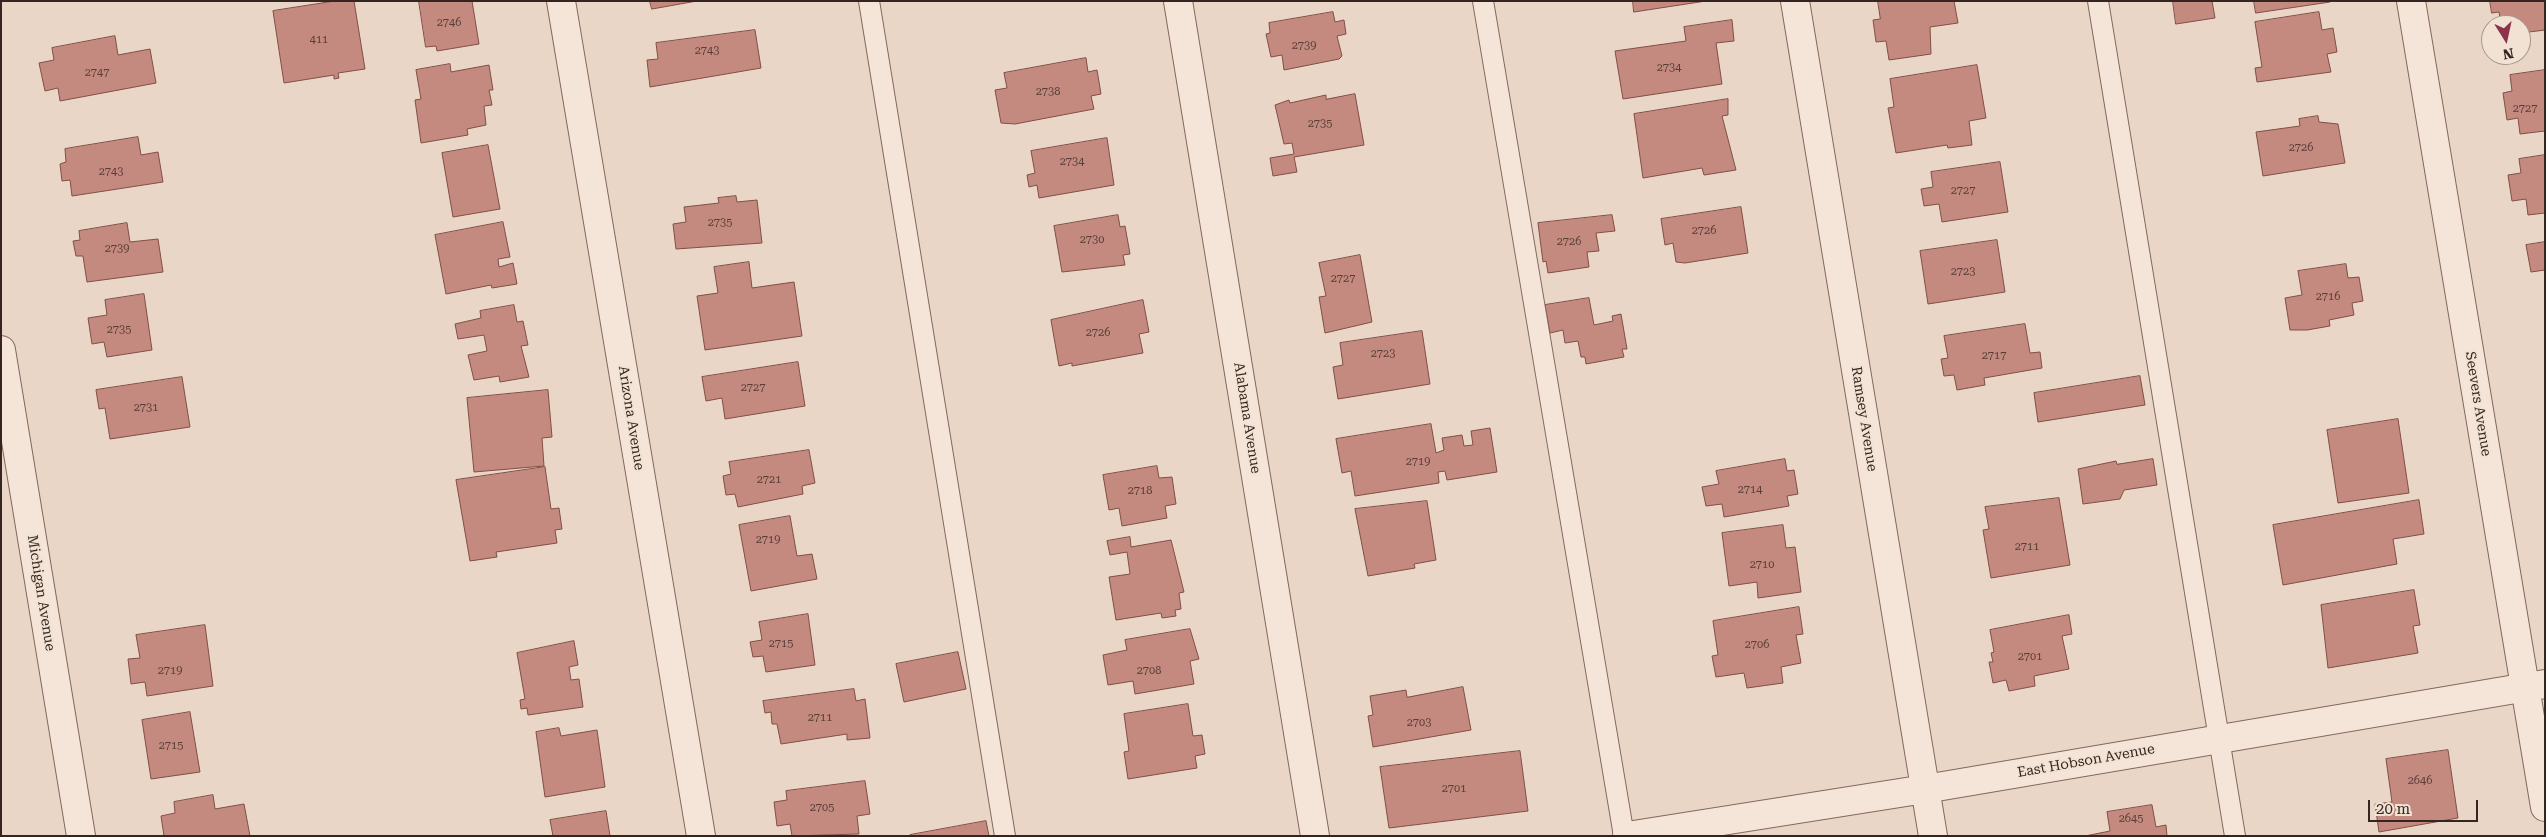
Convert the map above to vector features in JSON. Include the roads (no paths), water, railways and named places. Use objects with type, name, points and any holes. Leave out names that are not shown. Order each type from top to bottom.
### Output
[{"type":"street","name":"Arizona Avenue","points":[[561,1],[701,836]]},
{"type":"street","name":"Alabama Avenue","points":[[1178,1],[1315,836]]},
{"type":"street","name":"Ramsey Avenue","points":[[1795,1],[1933,836]]},
{"type":"street","name":"Seevers Avenue","points":[[2411,1],[2535,686],[2545,808]]},
{"type":"street","name":"Michigan Avenue","points":[[1,350],[81,836]]},
{"type":"street","name":"East Hobson Avenue","points":[[1626,836],[1925,789],[2535,686]]},
{"type":"lane","points":[[870,1],[1005,836]]},
{"type":"lane","points":[[1483,1],[1626,836]]},
{"type":"lane","points":[[2098,1],[2235,836]]}]
